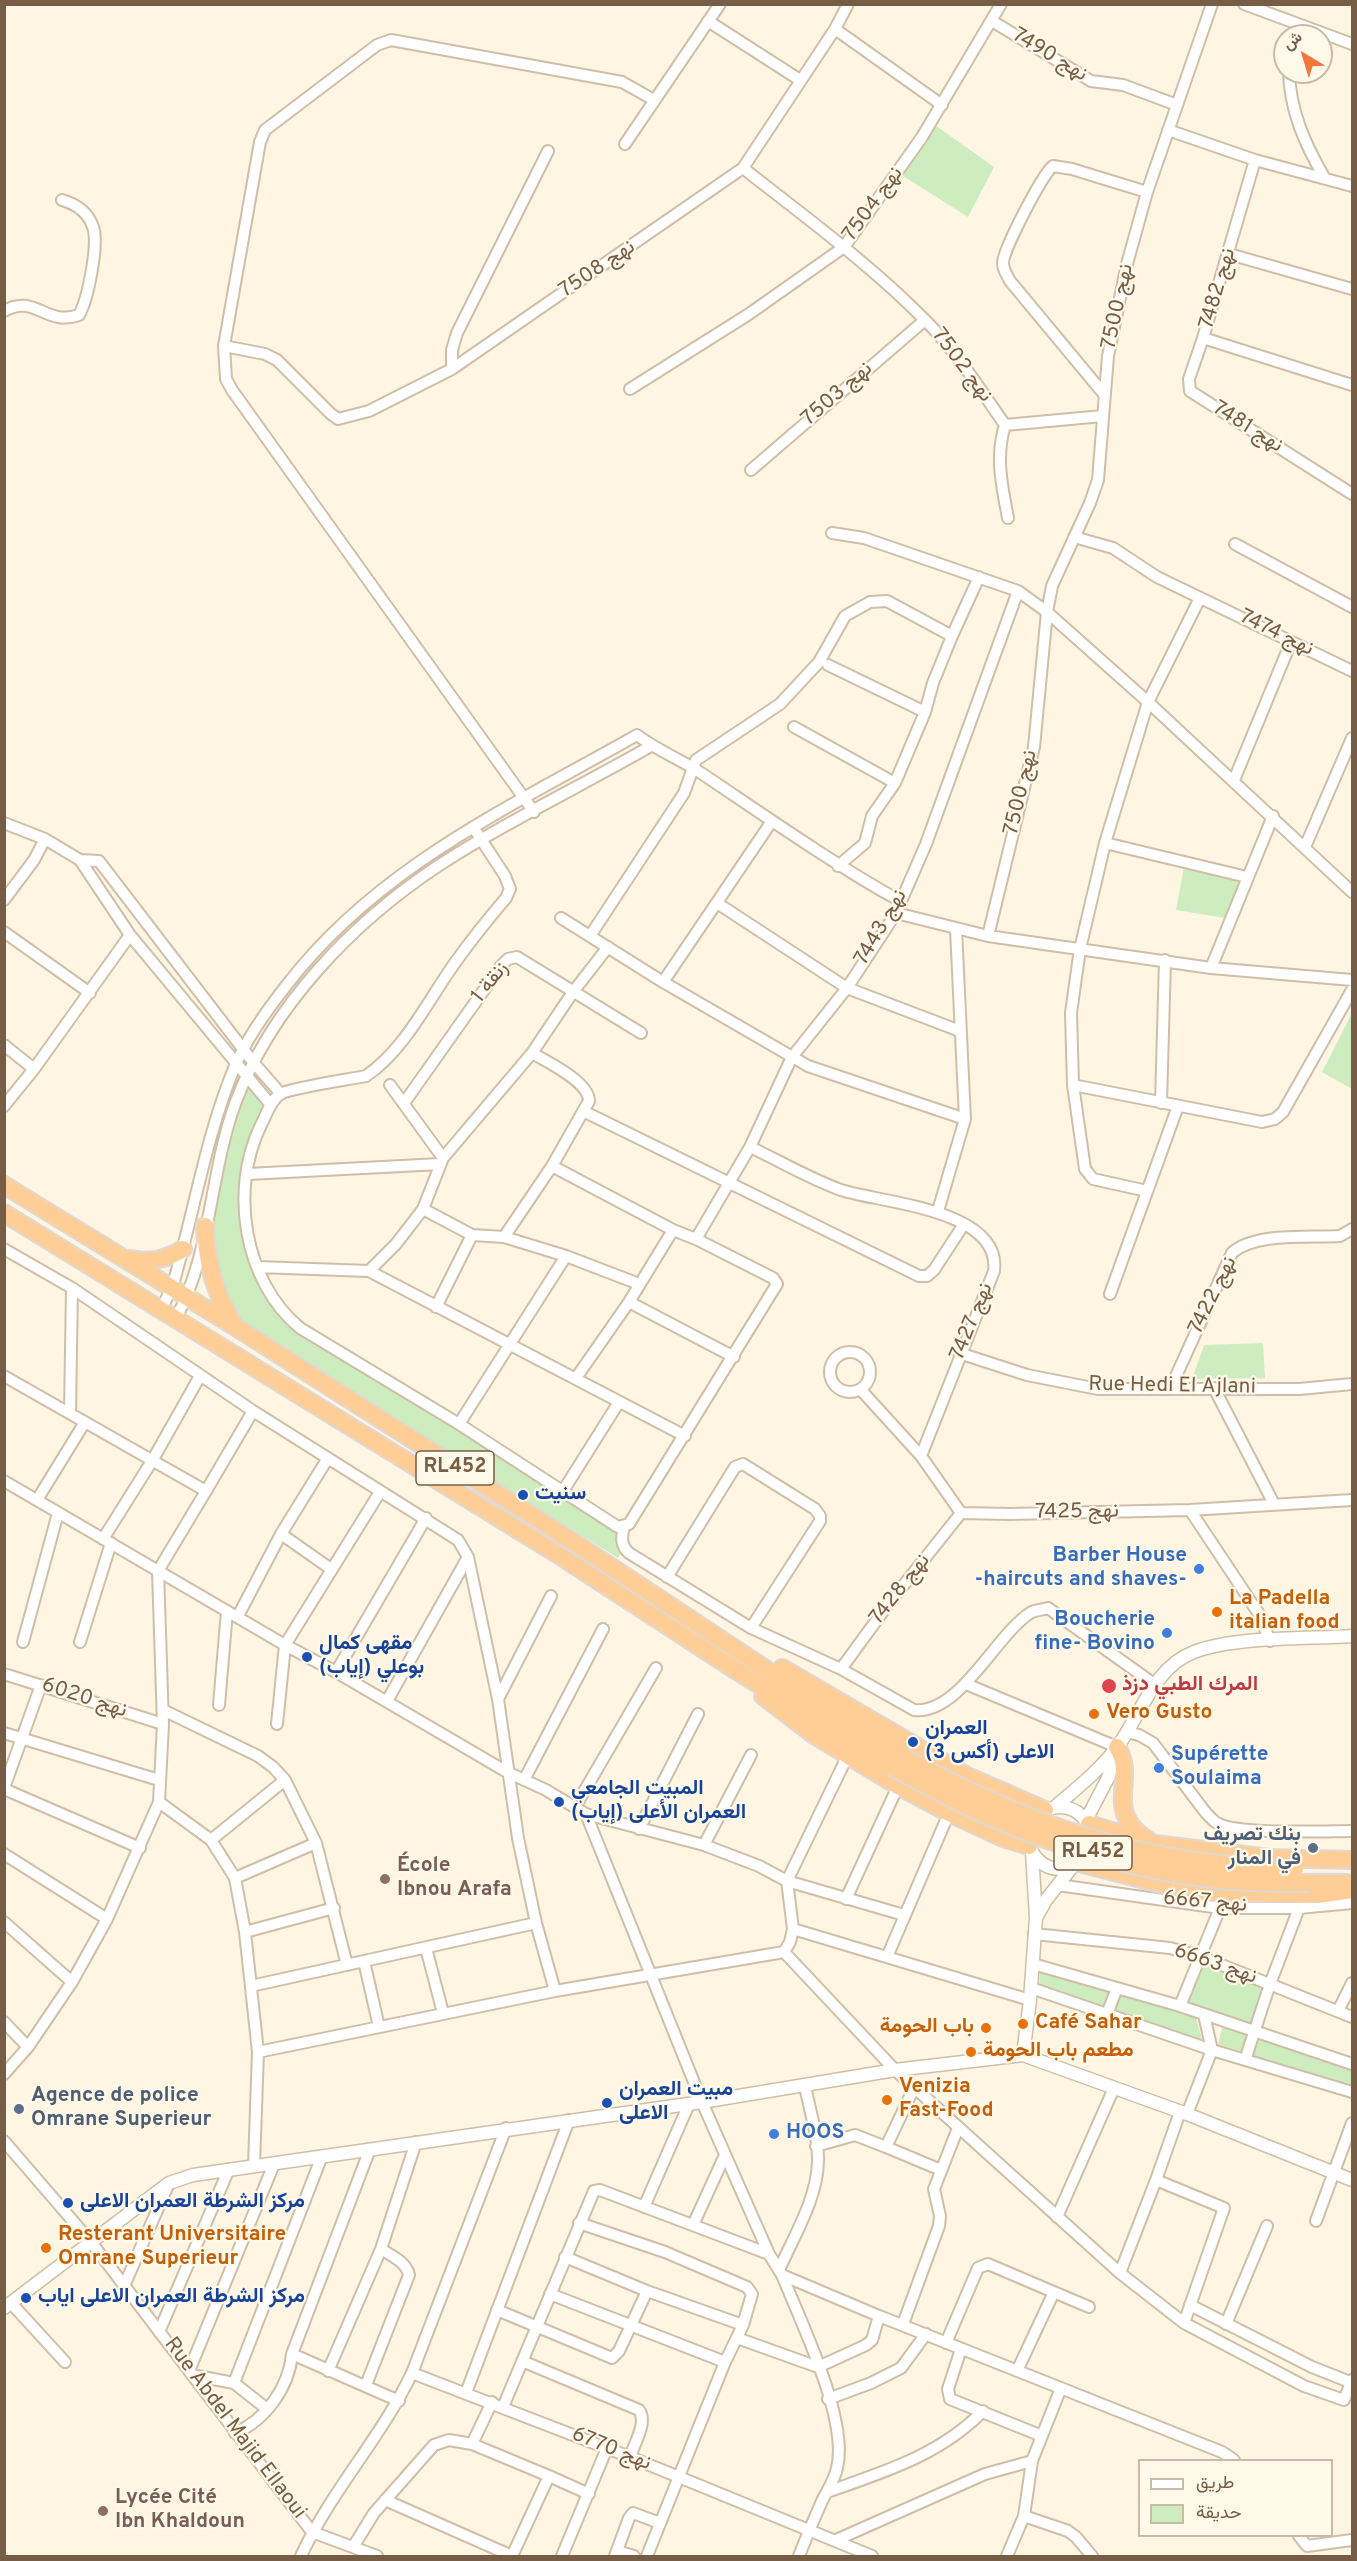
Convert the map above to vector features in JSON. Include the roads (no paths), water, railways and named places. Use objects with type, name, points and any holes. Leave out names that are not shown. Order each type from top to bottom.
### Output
[{"type":"highway","name":"RL452","points":[[4,1185],[234,1326],[744,1654],[897,1761],[989,1802],[1075,1834],[1144,1853],[1242,1868],[1353,1868]]},
{"type":"highway","name":"RL452","points":[[4,1213],[579,1568],[734,1669],[897,1761],[984,1814],[1052,1842],[1184,1876],[1248,1882],[1353,1883]]},
{"type":"highway","points":[[205,1226],[212,1278],[225,1311],[234,1326]]},
{"type":"highway","points":[[118,1254],[140,1261],[152,1261],[174,1255],[183,1249]]},
{"type":"highway","points":[[744,1654],[780,1666],[967,1776],[1051,1808]]},
{"type":"highway","points":[[734,1669],[788,1716],[898,1786],[949,1814],[1031,1849]]},
{"type":"highway","points":[[1117,1747],[1124,1761],[1121,1800],[1124,1811],[1136,1830],[1155,1844]]},
{"type":"highway","points":[[1087,1822],[1155,1844],[1269,1858],[1353,1860]]},
{"type":"highway","points":[[1076,1865],[1206,1892],[1318,1895],[1353,1890]]},
{"type":"street","points":[[625,144],[720,4]]},
{"type":"street","points":[[743,168],[835,29],[848,4]]},
{"type":"street","name":"نهج 7504","points":[[630,389],[749,314],[844,247],[895,178],[942,105],[1001,4]]},
{"type":"street","name":"نهج 7500","points":[[988,936],[1034,747],[1047,612],[1056,575],[1098,480],[1103,393],[1114,322],[1147,192],[1212,4]]},
{"type":"street","points":[[1244,4],[1283,24]]},
{"type":"street","points":[[708,21],[800,80]]},
{"type":"street","name":"نهج 7490","points":[[992,21],[1090,81],[1123,85],[1177,105]]},
{"type":"street","points":[[835,29],[942,105]]},
{"type":"street","points":[[1333,39],[1353,44]]},
{"type":"street","points":[[534,812],[232,390],[226,379],[224,346],[260,142],[265,130],[377,45],[391,40],[622,82],[654,100]]},
{"type":"street","points":[[1291,84],[1297,121],[1304,141],[1324,177]]},
{"type":"street","points":[[1168,130],[1255,160],[1353,186]]},
{"type":"street","points":[[452,369],[452,350],[457,333],[548,151]]},
{"type":"street","name":"نهج 7482","points":[[1255,160],[1203,338],[1353,385]]},
{"type":"street","points":[[1103,393],[1010,280],[1005,271],[1005,254],[1043,178],[1053,166],[1147,192]]},
{"type":"street","name":"نهج 7502","points":[[743,168],[844,247],[925,320],[956,356],[1005,425],[999,447],[999,458],[1008,518]]},
{"type":"street","name":"نهج 7508","points":[[224,346],[265,354],[277,360],[331,414],[339,419],[369,411],[452,369],[743,168]]},
{"type":"street","points":[[5,312],[13,306],[23,304],[58,318],[68,319],[80,315],[85,305],[93,253],[93,226],[75,204],[62,200]]},
{"type":"street","points":[[1228,254],[1353,290]]},
{"type":"street","name":"نهج 7503","points":[[751,470],[925,320]]},
{"type":"street","name":"نهج 7481","points":[[1203,338],[1189,380],[1188,386],[1192,394],[1353,494]]},
{"type":"street","points":[[1005,425],[1103,416]]},
{"type":"street","points":[[832,533],[864,538],[1018,591],[1047,612],[1148,702],[1353,892]]},
{"type":"street","name":"نهج 7474","points":[[1074,537],[1113,548],[1156,577],[1353,671]]},
{"type":"street","points":[[1235,544],[1353,607]]},
{"type":"street","points":[[838,866],[865,843],[872,816],[895,783],[926,712],[933,683],[952,636],[979,577]]},
{"type":"street","name":"نهج 7443","points":[[696,1239],[750,1147],[792,1057],[847,988],[896,913],[926,844],[1018,591]]},
{"type":"street","points":[[1147,1191],[1094,1179],[1084,1169],[1073,1085],[1071,1013],[1080,949],[1105,843],[1148,702],[1200,598]]},
{"type":"street","points":[[590,936],[684,793],[696,760],[780,704],[819,662],[845,616],[870,602],[887,601],[952,636]]},
{"type":"street","points":[[1234,780],[1291,642]]},
{"type":"street","points":[[828,665],[926,712]]},
{"type":"street","points":[[794,727],[895,783]]},
{"type":"street","points":[[161,1309],[172,1288],[202,1166],[219,1107],[236,1064],[272,1003],[305,960],[343,921],[385,885],[473,826],[637,735],[651,746],[694,768],[838,866],[900,901]]},
{"type":"street","points":[[1305,847],[1353,738]]},
{"type":"street","points":[[176,1318],[188,1298],[224,1145],[246,1078],[272,1030],[308,984],[347,941],[400,894],[438,867],[651,746]]},
{"type":"street","points":[[1211,968],[1273,816]]},
{"type":"street","points":[[663,982],[772,821]]},
{"type":"street","points":[[4,823],[45,839],[80,860],[130,935],[246,1078],[271,1105]]},
{"type":"street","points":[[473,826],[505,876],[510,889],[506,898],[458,958],[400,1043],[376,1070],[366,1076],[281,1094],[271,1105],[254,1139],[248,1174],[245,1199],[250,1247],[270,1294],[284,1315],[300,1328],[459,1424],[618,1527],[624,1527],[629,1524],[685,1436],[777,1284],[773,1278],[696,1239],[673,1230],[552,1166]]},
{"type":"street","points":[[4,900],[34,860],[45,839]]},
{"type":"street","points":[[1105,843],[1247,877]]},
{"type":"street","points":[[80,860],[99,861],[243,1050],[281,1094]]},
{"type":"street","points":[[717,903],[847,988],[960,1031]]},
{"type":"street","points":[[896,913],[988,936],[1211,968],[1353,980]]},
{"type":"street","points":[[561,918],[663,982],[808,1066],[965,1119]]},
{"type":"street","points":[[938,1211],[965,1119],[956,929]]},
{"type":"street","points":[[4,932],[90,993]]},
{"type":"street","points":[[4,1106],[90,993],[130,935]]},
{"type":"street","points":[[369,1271],[396,1244],[423,1209],[442,1161],[532,1053],[573,992],[608,947]]},
{"type":"street","name":"زنقة 1","points":[[404,1103],[508,959],[517,957],[642,1033]]},
{"type":"street","points":[[1161,1103],[1165,960]]},
{"type":"street","points":[[1073,1085],[1262,1122],[1275,1119],[1283,1112],[1353,990]]},
{"type":"street","points":[[4,1046],[34,1069]]},
{"type":"street","points":[[504,1237],[552,1166],[589,1101],[589,1095],[583,1086],[532,1053]]},
{"type":"street","points":[[390,1084],[442,1161]]},
{"type":"street","points":[[1110,1294],[1178,1106]]},
{"type":"street","points":[[583,1111],[918,1276],[927,1276],[934,1270],[964,1224]]},
{"type":"street","name":"نهج 7427","points":[[750,1147],[840,1189],[878,1200],[938,1211],[964,1224],[985,1240],[993,1252],[994,1270],[959,1353],[921,1456]]},
{"type":"street","points":[[248,1174],[442,1161]]},
{"type":"street","points":[[423,1209],[472,1235],[504,1237],[566,1256],[639,1284]]},
{"type":"street","name":"نهج 7422","points":[[1171,1388],[1232,1253],[1237,1248],[1255,1240],[1340,1236],[1353,1229]]},
{"type":"street","points":[[576,1378],[629,1302],[673,1230]]},
{"type":"street","points":[[436,1308],[472,1235]]},
{"type":"street","points":[[4,1249],[72,1288],[253,1411],[458,1540],[468,1557],[498,1700],[518,1838],[536,1923],[555,1991]]},
{"type":"street","points":[[459,1424],[566,1256]]},
{"type":"street","points":[[257,1267],[369,1271],[685,1436]]},
{"type":"street","points":[[70,1413],[72,1288]]},
{"type":"street","points":[[629,1302],[734,1357]]},
{"type":"street","name":"Rue Hedi El Ajlani","points":[[959,1353],[1027,1375],[1098,1389],[1299,1389],[1353,1384]]},
{"type":"street","points":[[4,1376],[206,1491]]},
{"type":"street","points":[[80,1642],[107,1541],[200,1376]]},
{"type":"street","points":[[1214,1388],[1274,1504]]},
{"type":"street","points":[[861,1389],[921,1456],[961,1513]]},
{"type":"street","points":[[563,1491],[618,1402]]},
{"type":"street","points":[[4,2074],[28,2047],[72,1982],[107,1919],[159,1802],[163,1710],[158,1570],[253,1411]]},
{"type":"street","points":[[37,1500],[85,1422]]},
{"type":"street","points":[[238,1616],[281,1534],[328,1458]]},
{"type":"street","points":[[667,1577],[735,1467],[743,1464],[815,1509],[820,1516],[820,1521],[751,1628]]},
{"type":"street","points":[[4,1481],[285,1645],[387,1701],[507,1772],[586,1814],[704,1845],[759,1866],[786,1881],[903,1915]]},
{"type":"street","points":[[277,1724],[285,1645],[380,1492]]},
{"type":"street","name":"نهج 7425","points":[[961,1513],[1190,1510],[1353,1500]]},
{"type":"street","points":[[1190,1510],[1259,1614],[1270,1641]]},
{"type":"street","points":[[23,1642],[58,1513]]},
{"type":"street","name":"نهج 7428","points":[[841,1668],[961,1513]]},
{"type":"street","points":[[336,1672],[426,1518]]},
{"type":"street","points":[[624,1527],[623,1548],[667,1577],[751,1628],[841,1668],[914,1710],[925,1712],[934,1708],[966,1684],[1020,1621],[1032,1611],[1048,1608],[1155,1684]]},
{"type":"street","points":[[281,1534],[331,1569]]},
{"type":"street","points":[[387,1701],[468,1557]]},
{"type":"street","points":[[498,1700],[551,1596]]},
{"type":"street","points":[[219,1706],[227,1611]]},
{"type":"street","points":[[524,1780],[603,1629]]},
{"type":"street","points":[[1023,2055],[1031,1994],[1036,1918],[1030,1829],[1038,1815],[1051,1808],[1117,1747],[1155,1684],[1173,1665],[1192,1653],[1215,1646],[1353,1636]]},
{"type":"street","points":[[575,1807],[656,1668]]},
{"type":"street","name":"نهج 6020","points":[[4,1674],[163,1724]]},
{"type":"street","points":[[966,1684],[1117,1747]]},
{"type":"street","points":[[41,1685],[4,1789],[140,1848]]},
{"type":"street","points":[[163,1710],[258,1756],[285,1780],[316,1843],[347,1965]]},
{"type":"street","points":[[639,1829],[698,1714]]},
{"type":"street","points":[[1127,1732],[1139,1735],[1153,1743],[1206,1814],[1217,1823],[1230,1827],[1270,1831],[1353,1831]]},
{"type":"street","points":[[4,1733],[159,1780]]},
{"type":"street","points":[[1087,1822],[1108,1778],[1117,1747]]},
{"type":"street","points":[[704,1845],[751,1755]]},
{"type":"street","points":[[258,2052],[555,1991],[783,1952],[790,1942],[793,1929],[786,1881],[848,1755]]},
{"type":"street","points":[[211,1840],[285,1780]]},
{"type":"street","points":[[846,1899],[898,1786]]},
{"type":"street","points":[[159,1802],[211,1840],[235,1878],[252,1986],[258,2052],[254,2165]]},
{"type":"street","points":[[1036,1918],[1058,1885],[1091,1845],[1092,1838],[1087,1822],[1078,1812],[1068,1807],[1051,1808]]},
{"type":"street","points":[[586,1814],[649,1975],[695,2103],[725,2155],[769,2254],[781,2273],[818,2367],[837,2424],[840,2455],[837,2471],[809,2529],[800,2556]]},
{"type":"street","points":[[887,1957],[903,1915],[949,1814]]},
{"type":"street","points":[[235,1878],[316,1843]]},
{"type":"street","points":[[1031,1849],[1039,1862],[1049,1868],[1061,1869],[1076,1865]]},
{"type":"street","points":[[4,1854],[107,1919]]},
{"type":"street","name":"نهج 6667","points":[[1058,1885],[1220,1908],[1299,1908],[1353,1903]]},
{"type":"street","points":[[244,1932],[334,1908]]},
{"type":"street","points":[[1180,2006],[1220,1908]]},
{"type":"street","points":[[1245,2060],[1270,1984],[1299,1908]]},
{"type":"street","points":[[4,1922],[72,1982]]},
{"type":"street","points":[[252,1986],[536,1923]]},
{"type":"street","points":[[793,1929],[887,1957],[1107,2014],[1212,2050],[1353,2092]]},
{"type":"street","name":"نهج 6663","points":[[1034,1934],[1170,1948],[1199,1956],[1353,2017]]},
{"type":"street","points":[[426,1948],[443,2013]]},
{"type":"street","points":[[783,1952],[895,2070],[1120,2273],[1184,2323],[1304,2386],[1344,2400],[1352,2381],[1312,2367],[1190,2306]]},
{"type":"street","points":[[364,1961],[380,2027]]},
{"type":"street","points":[[1033,1964],[1180,2006],[1353,2064]]},
{"type":"street","points":[[1338,2011],[1353,1983]]},
{"type":"street","points":[[1107,2014],[1117,1988]]},
{"type":"street","points":[[1120,2273],[1183,2113],[1212,2050],[1204,2014]]},
{"type":"street","points":[[4,2022],[28,2047]]},
{"type":"street","points":[[65,2362],[8,2305],[169,2183],[193,2175],[254,2165],[695,2103],[895,2070],[1023,2055],[1183,2113],[1353,2180]]},
{"type":"street","points":[[781,2273],[813,2191],[818,2159],[805,2085]]},
{"type":"street","points":[[886,2147],[914,2088]]},
{"type":"street","points":[[1057,2217],[1114,2088]]},
{"type":"street","points":[[644,2207],[695,2103]]},
{"type":"street","points":[[466,2393],[568,2120]]},
{"type":"street","points":[[1316,2221],[1353,2123]]},
{"type":"street","points":[[301,2556],[312,2532],[399,2401],[412,2373],[506,2128]]},
{"type":"street","points":[[903,2324],[939,2226],[940,2216],[934,2193],[958,2128]]},
{"type":"street","points":[[816,2146],[855,2135],[941,2170]]},
{"type":"street","name":"Rue Abdel Majid Ellaoui","points":[[4,2141],[91,2242],[312,2532],[377,2556]]},
{"type":"street","points":[[328,2371],[381,2249],[416,2142]]},
{"type":"street","points":[[235,2433],[259,2419],[286,2381],[292,2354],[370,2149]]},
{"type":"street","points":[[693,2226],[725,2155]]},
{"type":"street","points":[[234,2383],[322,2156]]},
{"type":"street","points":[[267,2409],[234,2383],[190,2373],[274,2164]]},
{"type":"street","points":[[159,2332],[229,2169]]},
{"type":"street","points":[[1156,2180],[1224,2208],[1184,2323]]},
{"type":"street","points":[[124,2286],[169,2183]]},
{"type":"street","points":[[502,2407],[591,2194],[597,2190],[769,2254]]},
{"type":"street","points":[[579,2223],[665,2252],[747,2287],[752,2294],[743,2325],[725,2362],[647,2556]]},
{"type":"street","points":[[1227,2347],[1231,2326],[1267,2226]]},
{"type":"street","points":[[366,2385],[409,2275],[408,2269],[402,2262],[381,2249]]},
{"type":"street","points":[[565,2257],[647,2291],[743,2325]]},
{"type":"street","points":[[946,2343],[978,2268],[983,2265],[988,2264],[1089,2307]]},
{"type":"street","points":[[781,2273],[879,2316],[1222,2452],[1232,2459]]},
{"type":"street","points":[[497,2310],[612,2358],[619,2351],[647,2291]]},
{"type":"street","points":[[1017,2371],[1054,2292]]},
{"type":"street","points":[[550,2294],[725,2362]]},
{"type":"street","points":[[737,2338],[818,2367],[872,2340],[879,2316]]},
{"type":"street","points":[[828,2399],[871,2383],[901,2368],[926,2334]]},
{"type":"street","points":[[961,2349],[947,2394],[953,2401],[1042,2436]]},
{"type":"street","points":[[292,2354],[399,2401]]},
{"type":"street","points":[[522,2361],[639,2410],[643,2415],[642,2424],[630,2457]]},
{"type":"street","name":"نهج 6770","points":[[412,2373],[492,2402],[872,2556]]},
{"type":"street","points":[[1007,2556],[1024,2516],[1032,2461],[1061,2388]]},
{"type":"street","points":[[472,2444],[492,2402]]},
{"type":"street","points":[[827,2492],[881,2473],[943,2445],[965,2429],[983,2411]]},
{"type":"street","points":[[353,2547],[374,2513],[434,2445],[449,2440],[472,2444],[589,2494]]},
{"type":"street","points":[[562,2556],[607,2448]]},
{"type":"street","points":[[836,2540],[985,2474],[1032,2461]]},
{"type":"street","points":[[385,2500],[512,2556],[549,2476]]},
{"type":"street","points":[[634,2556],[616,2554],[628,2518],[633,2513],[660,2523]]},
{"type":"street","points":[[1024,2516],[1068,2531],[1092,2556]]},
{"type":"street","points":[[1300,2537],[1308,2551],[1353,2540]]},
{"type":"place","name":"سنيت","points":[[523,1495]]},
{"type":"place","name":"Barber House -haircuts and shaves-","points":[[1199,1569]]},
{"type":"place","name":"La Padella italian food","points":[[1217,1612]]},
{"type":"place","name":"Boucherie fine- Bovino","points":[[1167,1633]]},
{"type":"place","name":"مقهى كمال بوعلي (إياب)","points":[[307,1657]]},
{"type":"place","name":"المرك الطبي دزذ","points":[[1109,1686]]},
{"type":"place","name":"Vero Gusto","points":[[1094,1714]]},
{"type":"place","name":"العمران الاعلى (أكس 3)","points":[[913,1742]]},
{"type":"place","name":"Supérette Soulaima","points":[[1159,1768]]},
{"type":"place","name":"المبيت الجامعي العمران الأعلى (إياب)","points":[[559,1802]]},
{"type":"place","name":"بنك تصريف في المنار","points":[[1313,1848]]},
{"type":"place","name":"École Ibnou Arafa","points":[[385,1879]]},
{"type":"place","name":"Café Sahar","points":[[1023,2024]]},
{"type":"place","name":"باب الحومة","points":[[986,2028]]},
{"type":"place","name":"مطعم باب الحومة","points":[[971,2052]]},
{"type":"place","name":"Venizia Fast-Food","points":[[887,2100]]},
{"type":"place","name":"مبيت العمران الاعلى","points":[[607,2103]]},
{"type":"place","name":"Agence de police Omrane Superieur","points":[[19,2109]]},
{"type":"place","name":"HOOS","points":[[774,2134]]},
{"type":"place","name":"مركز الشرطة العمران الاعلى","points":[[68,2203]]},
{"type":"place","name":"Resterant Universitaire Omrane Superieur","points":[[46,2248]]},
{"type":"place","name":"مركز الشرطة العمران الاعلى اياب","points":[[26,2298]]},
{"type":"place","name":"Lycée Cité Ibn Khaldoun","points":[[103,2511]]}]
